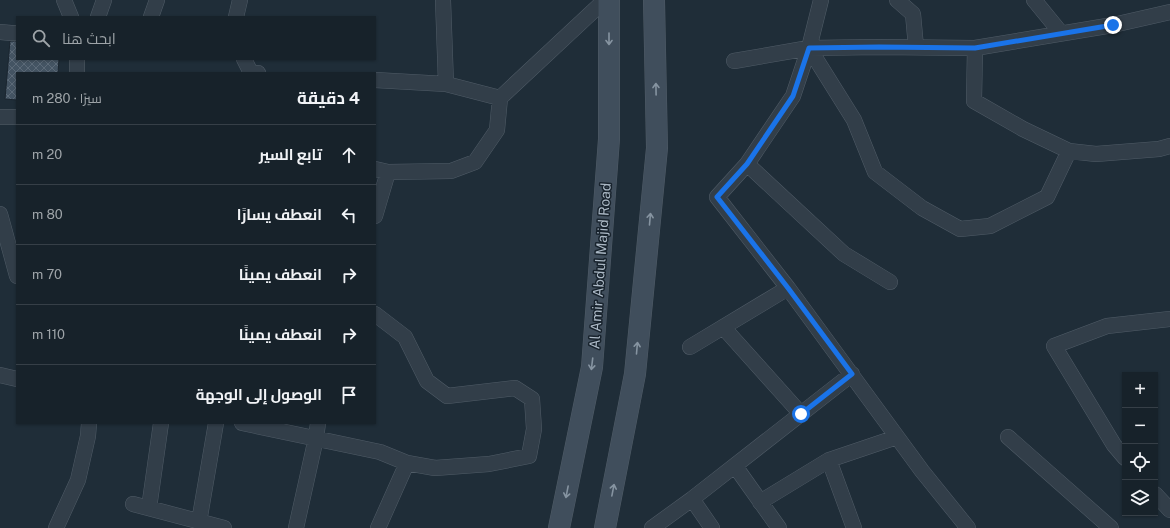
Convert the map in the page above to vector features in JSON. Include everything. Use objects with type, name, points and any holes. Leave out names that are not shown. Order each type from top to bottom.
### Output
[{"type":"main road","name":"Al Amir Abdul Majid Road","points":[[559,528],[592,367],[609,139],[609,0]]},
{"type":"main road","points":[[605,528],[635,374],[657,148],[654,0]]},
{"type":"street","points":[[64,0],[71,16]]},
{"type":"street","points":[[98,16],[104,0]]},
{"type":"street","points":[[151,16],[157,0]]},
{"type":"street","points":[[236,16],[240,0]]},
{"type":"street","points":[[444,0],[446,84]]},
{"type":"street","points":[[376,209],[382,170],[451,171],[475,162],[497,130],[500,98],[605,0]]},
{"type":"street","points":[[820,0],[809,48],[793,96],[747,164],[717,197],[788,288],[922,471],[968,528]]},
{"type":"street","points":[[897,0],[913,14],[916,47]]},
{"type":"street","points":[[1034,0],[1061,33]]},
{"type":"street","points":[[734,62],[809,48],[975,48],[1113,25],[1170,12]]},
{"type":"street","points":[[0,32],[16,33]]},
{"type":"street","points":[[809,48],[854,120],[875,172],[922,208],[960,229],[990,226],[1047,197],[1069,151]]},
{"type":"street","points":[[975,48],[974,101],[1023,129],[1069,151],[1096,154],[1159,149],[1170,146]]},
{"type":"street","points":[[77,60],[78,72]]},
{"type":"street","points":[[244,60],[250,72]]},
{"type":"street","points":[[376,80],[446,84],[500,98]]},
{"type":"street","points":[[0,117],[16,117]]},
{"type":"street","points":[[747,164],[844,254],[890,282]]},
{"type":"street","points":[[0,214],[16,272]]},
{"type":"street","points":[[690,348],[788,288]]},
{"type":"street","points":[[247,424],[380,452],[407,463],[435,468],[489,464],[529,456],[534,429],[532,399],[515,388],[447,396],[427,381],[405,337],[376,315]]},
{"type":"street","points":[[1122,454],[1114,445],[1054,346],[1107,326],[1170,319]]},
{"type":"street","points":[[724,327],[801,414]]},
{"type":"street","points":[[652,528],[735,466],[852,374]]},
{"type":"street","points":[[0,375],[16,379]]},
{"type":"street","points":[[56,528],[78,480],[88,436],[89,424]]},
{"type":"street","points":[[149,508],[161,424]]},
{"type":"street","points":[[199,522],[216,424]]},
{"type":"street","points":[[296,528],[318,424]]},
{"type":"street","points":[[760,502],[829,460],[897,437]]},
{"type":"street","points":[[1008,437],[1111,528]]},
{"type":"street","points":[[829,460],[854,528]]},
{"type":"street","points":[[378,528],[407,463]]},
{"type":"street","points":[[735,466],[779,528]]},
{"type":"street","points":[[1158,497],[1170,510]]},
{"type":"street","points":[[692,499],[712,528]]},
{"type":"street","points":[[133,504],[224,528]]},
{"type":"building","points":[[10,41],[16,41],[16,60],[59,60],[58,72],[16,72],[16,100],[5,99]]},
{"type":"route","points":[[801,414],[852,374],[788,288],[717,197],[747,164],[793,96],[809,48],[975,48],[1113,25]]}]
